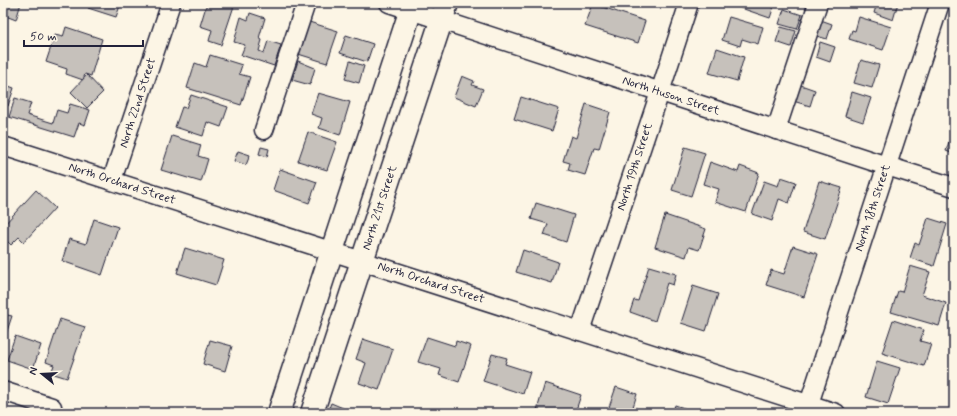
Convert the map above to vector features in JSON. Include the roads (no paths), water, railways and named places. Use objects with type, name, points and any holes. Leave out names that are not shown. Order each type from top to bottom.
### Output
[{"type":"main road","points":[[279,413],[412,6]]},
{"type":"main road","name":"North 21st Street","points":[[312,413],[444,12]]},
{"type":"street","name":"North 22nd Street","points":[[112,180],[171,3]]},
{"type":"street","points":[[264,130],[306,3]]},
{"type":"street","name":"North Huson Street","points":[[389,3],[444,12],[660,92],[887,166],[954,186]]},
{"type":"street","name":"North 19th Street","points":[[580,331],[689,3]]},
{"type":"street","points":[[776,130],[818,3]]},
{"type":"street","name":"North 18th Street","points":[[807,409],[940,3]]},
{"type":"street","name":"North Orchard Street","points":[[3,146],[580,331],[807,409],[836,413]]},
{"type":"street","points":[[3,391],[52,407]]}]
